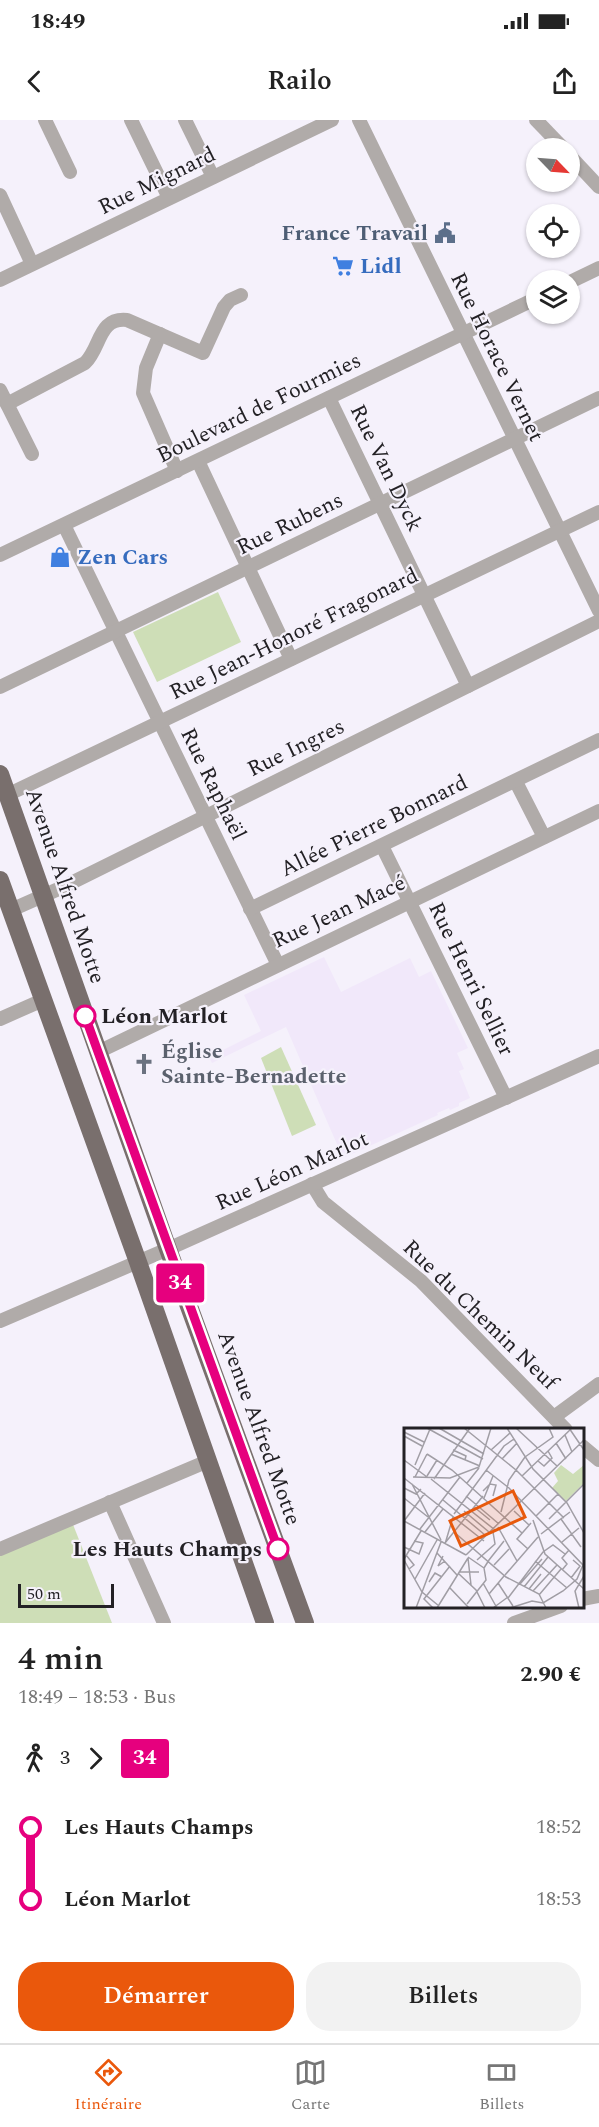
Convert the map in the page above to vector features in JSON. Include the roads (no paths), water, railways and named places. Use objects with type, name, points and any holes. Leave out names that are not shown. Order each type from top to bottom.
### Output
[{"type":"main road","name":"Avenue Alfred Motte","points":[[0,774],[168,1249],[305,1623]]},
{"type":"main road","points":[[0,880],[265,1623]]},
{"type":"street","points":[[45,120],[70,172]]},
{"type":"street","points":[[131,120],[169,198]]},
{"type":"street","points":[[185,120],[213,177]]},
{"type":"street","name":"Rue Mignard","points":[[0,280],[332,120]]},
{"type":"street","name":"Rue Horace Vernet","points":[[359,120],[599,611]]},
{"type":"street","points":[[536,120],[553,138]]},
{"type":"street","points":[[580,167],[599,187]]},
{"type":"street","points":[[0,195],[32,264]]},
{"type":"street","points":[[580,277],[599,268]]},
{"type":"street","points":[[7,404],[85,363],[93,353],[102,331],[110,322],[116,320],[127,320],[203,353],[224,306],[241,295]]},
{"type":"street","name":"Boulevard de Fourmies","points":[[0,555],[526,303]]},
{"type":"street","points":[[160,334],[146,368],[143,393],[177,471]]},
{"type":"street","points":[[0,390],[32,454]]},
{"type":"street","name":"Rue Van Dyck","points":[[329,398],[468,686]]},
{"type":"street","name":"Rue Rubens","points":[[0,687],[599,398]]},
{"type":"street","points":[[198,461],[291,659]]},
{"type":"street","name":"Rue Jean-Honoré Fragonard","points":[[7,795],[599,512]]},
{"type":"street","name":"Rue Raphaël","points":[[64,525],[278,965]]},
{"type":"street","name":"Rue Ingres","points":[[11,910],[43,897],[599,621]]},
{"type":"street","name":"Allée Pierre Bonnard","points":[[250,909],[599,740]]},
{"type":"street","points":[[516,782],[544,837]]},
{"type":"street","name":"Rue Jean Macé","points":[[98,1052],[599,811]]},
{"type":"street","name":"Rue Henri Sellier","points":[[382,846],[506,1098]]},
{"type":"street","points":[[0,1019],[43,1000]]},
{"type":"street","name":"Rue Léon Marlot","points":[[0,1321],[168,1249],[599,1056]]},
{"type":"street","name":"Rue du Chemin Neuf","points":[[312,1184],[323,1202],[430,1289],[564,1428]]},
{"type":"street","points":[[554,1417],[599,1384]]},
{"type":"street","points":[[584,1448],[599,1460]]},
{"type":"street","points":[[0,1549],[208,1461]]},
{"type":"street","points":[[110,1502],[164,1623]]},
{"type":"street","points":[[584,1599],[599,1596]]},
{"type":"street","points":[[514,1623],[555,1608]]},
{"type":"place","name":"France Travail","points":[[445,233]]},
{"type":"place","name":"Lidl","points":[[343,266]]},
{"type":"place","name":"Zen Cars","points":[[60,557]]},
{"type":"place","name":"Léon Marlot","points":[[85,1016]]},
{"type":"place","name":"Église Sainte-Bernadette","points":[[144,1064]]},
{"type":"place","name":"Les Hauts Champs","points":[[278,1549]]}]
